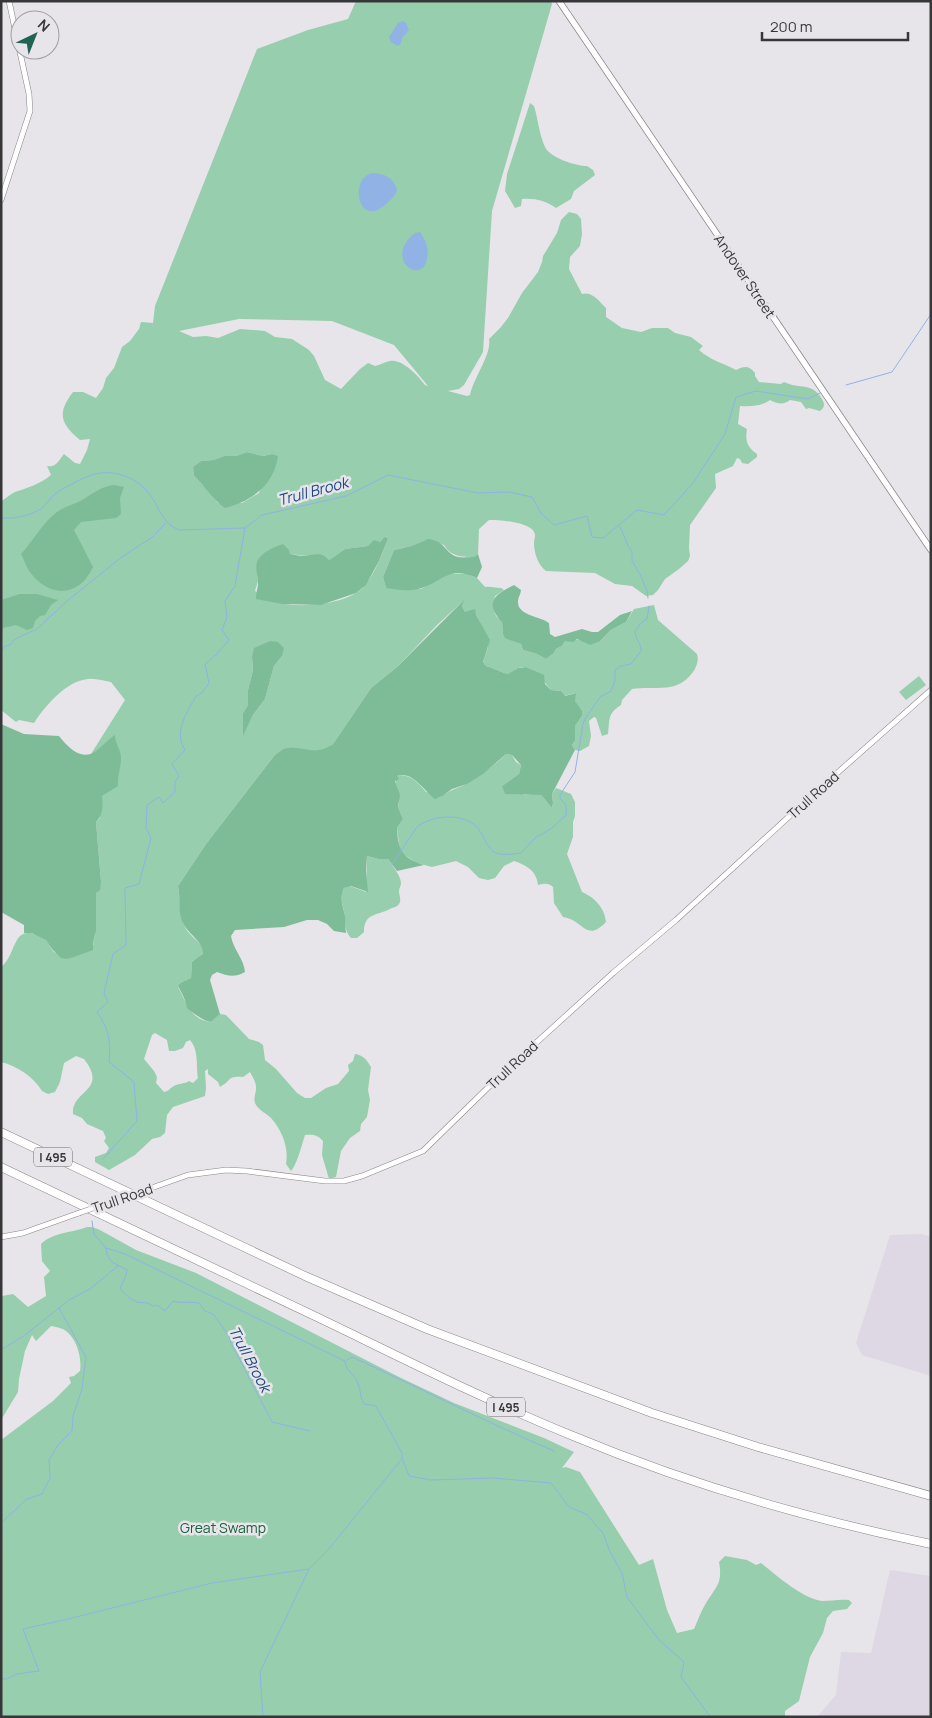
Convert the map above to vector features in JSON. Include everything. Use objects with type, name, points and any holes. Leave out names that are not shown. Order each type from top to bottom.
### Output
[{"type":"highway","name":"I 495","points":[[1,1132],[305,1276],[428,1329],[652,1413],[758,1447],[931,1496]]},
{"type":"highway","name":"I 495","points":[[1,1167],[480,1396],[574,1437],[659,1469],[742,1497],[820,1519],[931,1544]]},
{"type":"main road","name":"Andover Street","points":[[559,1],[931,550]]},
{"type":"street","points":[[1,200],[30,111],[29,94],[9,1]]},
{"type":"street","name":"Trull Road","points":[[1,1237],[22,1233],[188,1176],[226,1170],[324,1181],[344,1181],[362,1176],[422,1151],[505,1071],[612,973],[676,920],[931,690]]},
{"type":"shaded area","points":[[922,1234],[931,1237],[931,1376],[862,1355],[856,1343],[890,1235]]},
{"type":"shaded area","points":[[890,1570],[931,1576],[931,1717],[817,1717],[836,1695],[841,1652],[871,1653]]},
{"type":"green space","points":[[356,1],[551,1],[552,4],[492,211],[483,352],[464,385],[459,389],[448,391],[467,396],[470,395],[488,352],[489,339],[508,318],[522,293],[538,272],[543,256],[557,233],[561,220],[569,212],[577,214],[581,219],[582,234],[580,246],[570,257],[569,269],[582,294],[592,295],[606,308],[606,317],[622,328],[641,332],[652,328],[668,328],[675,333],[691,337],[703,346],[699,350],[708,356],[736,370],[748,367],[753,370],[759,382],[781,384],[784,382],[810,388],[819,395],[824,402],[824,406],[820,411],[806,409],[801,402],[790,400],[780,403],[770,400],[756,406],[740,406],[738,424],[747,429],[746,437],[748,443],[757,454],[757,457],[748,464],[742,463],[737,458],[733,466],[715,474],[716,488],[690,525],[690,556],[688,561],[665,579],[653,595],[646,596],[632,586],[615,584],[595,573],[546,571],[541,566],[536,555],[533,531],[529,527],[516,523],[489,520],[479,529],[478,554],[475,557],[457,556],[444,545],[428,540],[394,550],[383,577],[386,588],[421,589],[447,574],[467,574],[477,578],[485,587],[501,588],[504,590],[495,596],[494,607],[496,616],[502,622],[503,634],[521,644],[523,650],[546,659],[562,646],[565,641],[600,641],[611,630],[626,622],[634,609],[654,605],[658,620],[697,654],[697,665],[693,672],[680,684],[665,688],[632,689],[622,700],[621,705],[611,714],[608,734],[602,736],[594,717],[589,721],[591,736],[589,746],[580,751],[575,750],[572,745],[575,741],[575,726],[582,716],[575,701],[575,693],[564,696],[561,691],[551,690],[533,670],[528,668],[518,668],[508,674],[486,666],[483,662],[488,647],[480,623],[476,615],[465,612],[462,606],[463,601],[397,667],[371,688],[333,744],[326,749],[315,752],[300,749],[274,756],[206,844],[178,886],[184,925],[204,949],[203,954],[192,962],[191,978],[180,983],[178,987],[193,1014],[198,1018],[211,1022],[220,1014],[226,1015],[249,1039],[263,1045],[265,1060],[276,1069],[297,1093],[305,1098],[311,1098],[326,1088],[338,1084],[349,1071],[348,1065],[353,1061],[355,1054],[363,1057],[371,1067],[368,1090],[370,1100],[367,1117],[361,1124],[360,1131],[350,1138],[341,1151],[336,1177],[329,1179],[322,1155],[323,1141],[313,1135],[305,1135],[291,1171],[286,1164],[285,1146],[278,1128],[271,1118],[256,1105],[256,1086],[250,1072],[243,1077],[231,1078],[220,1087],[218,1082],[208,1074],[208,1069],[205,1071],[205,1096],[173,1107],[167,1115],[165,1133],[160,1137],[152,1139],[135,1155],[109,1170],[95,1162],[95,1157],[106,1153],[109,1148],[104,1141],[106,1138],[103,1131],[87,1124],[82,1118],[73,1114],[77,1100],[87,1090],[93,1078],[91,1070],[84,1059],[76,1056],[64,1063],[60,1082],[55,1092],[48,1094],[42,1091],[24,1073],[13,1066],[1,1062],[1,967],[9,957],[17,940],[26,933],[42,937],[54,952],[68,959],[94,945],[96,893],[101,881],[96,822],[100,818],[74,781],[125,700],[111,682],[88,679],[72,684],[64,689],[50,702],[34,723],[19,720],[16,722],[1,710],[1,501],[13,493],[47,478],[51,475],[47,466],[55,465],[64,454],[75,463],[80,464],[90,439],[80,440],[68,428],[63,417],[65,406],[73,392],[83,392],[96,398],[103,388],[106,378],[114,368],[122,347],[130,341],[139,329],[141,322],[153,323],[155,306],[257,49],[308,30],[348,19]],"holes":[[[239,319],[332,321],[394,345],[428,386],[405,365],[390,361],[375,366],[368,363],[341,389],[325,380],[314,356],[309,350],[292,339],[275,337],[265,331],[240,329],[218,338],[206,336],[193,337],[179,331]],[[247,452],[263,456],[272,454],[259,493],[242,503],[218,503],[194,476],[193,467],[201,461],[213,460],[224,456],[236,456]],[[388,539],[370,579],[359,591],[349,597],[324,604],[298,605],[273,601],[255,591],[258,581],[257,573],[289,554],[329,560],[345,549],[368,546]],[[282,656],[274,666],[265,699],[253,715],[243,735],[243,713],[248,705],[248,690],[253,670],[252,657]],[[155,1033],[167,1040],[169,1051],[183,1048],[186,1042],[190,1040],[195,1048],[198,1078],[193,1083],[189,1081],[178,1084],[164,1092],[156,1083],[157,1077],[154,1071],[144,1059],[152,1035]]]},
{"type":"green space","points":[[530,103],[534,106],[541,137],[548,151],[564,161],[587,166],[593,170],[595,175],[574,191],[571,199],[556,208],[540,200],[522,199],[521,206],[515,208],[505,191],[507,174]]},
{"type":"green space","points":[[247,452],[263,456],[272,454],[278,456],[276,466],[267,483],[253,496],[225,508],[194,476],[193,467],[201,461],[213,460],[224,456],[236,456]]},
{"type":"green space","points":[[114,485],[124,487],[120,498],[121,514],[116,518],[81,522],[74,530],[93,567],[87,577],[80,585],[72,589],[63,591],[46,587],[29,570],[21,554],[42,526],[60,510],[79,502],[101,489]]},
{"type":"green space","points":[[385,537],[388,539],[379,561],[366,585],[356,593],[321,605],[282,604],[256,599],[258,583],[257,562],[261,555],[272,548],[283,544],[290,554],[303,556],[320,554],[329,560],[345,549],[368,546],[374,540],[380,542]]},
{"type":"green space","points":[[428,539],[438,542],[450,553],[458,557],[474,557],[478,554],[482,567],[477,578],[459,573],[413,590],[386,588],[383,577],[394,550]]},
{"type":"green space","points":[[514,585],[521,590],[518,601],[521,610],[549,623],[550,634],[555,637],[582,629],[598,632],[620,615],[632,611],[626,622],[611,630],[600,641],[590,645],[577,639],[573,642],[565,641],[562,646],[546,659],[523,650],[521,644],[505,638],[503,634],[502,622],[495,613],[493,603],[497,596]]},
{"type":"green space","points":[[20,594],[37,594],[58,600],[51,605],[45,615],[40,616],[35,621],[33,628],[27,630],[16,625],[3,628],[1,633],[1,600]]},
{"type":"green space","points":[[464,600],[462,606],[465,612],[475,609],[476,615],[490,640],[483,662],[486,666],[508,674],[518,668],[526,667],[544,675],[545,684],[551,690],[561,691],[565,696],[576,693],[575,701],[582,711],[582,716],[575,726],[575,741],[572,745],[575,750],[552,794],[552,808],[541,795],[505,794],[502,786],[519,774],[521,765],[512,755],[506,754],[483,774],[435,799],[418,782],[408,776],[397,776],[399,779],[395,781],[400,795],[398,807],[403,819],[397,828],[400,848],[406,856],[424,865],[397,871],[388,859],[367,856],[368,892],[351,886],[344,888],[342,899],[346,933],[334,931],[327,924],[318,920],[307,920],[284,927],[235,930],[231,936],[245,972],[234,976],[217,972],[212,975],[210,980],[220,1014],[211,1022],[198,1016],[187,1008],[178,986],[180,983],[191,978],[192,962],[203,954],[203,950],[182,921],[178,886],[206,844],[274,756],[284,749],[320,750],[333,744],[371,688],[397,667]]},
{"type":"green space","points":[[270,641],[278,642],[284,648],[282,656],[274,666],[265,699],[253,715],[243,736],[243,713],[248,705],[248,690],[253,670],[252,657],[254,648]]},
{"type":"green space","points":[[919,676],[926,685],[906,700],[899,692]]},
{"type":"green space","points":[[1,724],[24,734],[59,736],[75,752],[85,755],[96,751],[115,735],[120,752],[121,762],[118,786],[102,796],[102,810],[96,822],[101,881],[100,890],[96,893],[96,932],[93,950],[68,959],[61,958],[46,940],[32,933],[24,933],[24,925],[1,912]]},
{"type":"green space","points":[[506,754],[512,755],[516,762],[521,765],[519,774],[502,786],[525,795],[541,795],[552,808],[552,794],[556,788],[571,794],[575,802],[575,816],[573,837],[567,854],[582,892],[595,900],[604,912],[606,922],[599,928],[589,930],[563,917],[554,903],[553,887],[546,884],[538,885],[533,872],[514,861],[504,866],[495,878],[488,880],[479,878],[468,867],[456,861],[432,867],[417,863],[400,851],[397,828],[403,819],[398,807],[399,799],[396,776],[409,777],[417,782],[426,792],[444,795],[473,780]]},
{"type":"green space","points":[[367,856],[388,859],[401,880],[400,902],[396,907],[369,918],[366,921],[364,932],[357,938],[351,938],[346,929],[342,892],[344,888],[350,886],[366,892]]},
{"type":"green space","name":"Great Swamp","points":[[87,1227],[100,1230],[136,1250],[196,1273],[399,1377],[454,1403],[544,1438],[574,1452],[562,1468],[566,1467],[580,1472],[639,1565],[653,1559],[667,1610],[677,1633],[694,1629],[704,1606],[718,1584],[720,1575],[719,1562],[725,1556],[747,1560],[756,1565],[761,1563],[790,1586],[815,1599],[822,1601],[849,1600],[852,1603],[847,1609],[833,1611],[827,1618],[823,1633],[810,1657],[799,1701],[785,1711],[785,1717],[1,1717],[1,1440],[53,1401],[71,1383],[69,1377],[74,1376],[80,1371],[79,1355],[76,1344],[70,1334],[51,1326],[36,1341],[32,1335],[25,1351],[18,1392],[1,1420],[2,1296],[13,1294],[28,1307],[46,1296],[44,1277],[50,1271],[42,1261],[41,1244],[51,1237]]},
{"type":"water","points":[[403,21],[409,30],[398,46],[391,42],[389,37],[398,23]]},
{"type":"water","points":[[373,173],[388,177],[397,190],[394,197],[385,205],[375,211],[368,211],[363,206],[359,191],[365,176]]},
{"type":"water","points":[[420,232],[428,251],[427,258],[424,266],[419,270],[413,270],[403,260],[402,252],[406,243],[415,233]]},
{"type":"waterway","name":"Trull Brook","points":[[846,385],[892,372],[931,314]]},
{"type":"waterway","name":"Trull Brook","points":[[103,1159],[137,1121],[134,1082],[109,1062],[110,1048],[108,1036],[97,1012],[108,1002],[104,993],[113,954],[126,945],[125,888],[139,884],[151,838],[146,828],[147,805],[159,797],[163,803],[175,792],[175,782],[179,776],[172,764],[185,750],[180,736],[185,716],[196,696],[202,693],[209,683],[205,664],[229,640],[222,630],[227,617],[225,601],[235,586],[245,528],[262,515],[346,496],[388,475],[478,493],[509,492],[532,497],[541,513],[554,525],[587,516],[592,537],[603,538],[637,510],[664,515],[693,483],[725,434],[736,397],[756,391],[808,399],[820,393]]},
{"type":"waterway","points":[[1,518],[28,515],[42,508],[53,496],[78,481],[97,473],[115,473],[131,479],[146,489],[165,520],[179,530],[245,528]]},
{"type":"waterway","points":[[1,652],[4,647],[11,644],[15,639],[37,629],[67,601],[123,556],[151,538],[166,523]]},
{"type":"waterway","points":[[619,526],[632,551],[632,561],[640,574],[648,598]]},
{"type":"waterway","points":[[392,865],[418,826],[424,822],[447,817],[463,819],[476,826],[491,850],[500,854],[507,854],[521,853],[535,838],[552,828],[566,815],[566,806],[560,799],[560,795],[575,772],[583,724],[600,697],[611,691],[615,681],[615,670],[621,666],[631,664],[641,651],[635,631],[647,619],[649,606]]},
{"type":"waterway","name":"Trull Brook","points":[[92,1221],[94,1234],[106,1248],[112,1262],[127,1270],[120,1289],[124,1293],[137,1302],[153,1306],[157,1305],[165,1311],[173,1301],[199,1303],[205,1311],[213,1314],[229,1336],[272,1422],[310,1431]]},
{"type":"waterway","points":[[106,1248],[125,1254],[345,1361],[345,1364],[358,1383],[364,1404],[376,1406],[402,1453],[409,1476],[431,1480],[493,1478],[551,1483],[569,1507],[586,1514],[603,1533],[610,1552],[622,1573],[627,1597],[659,1640],[684,1662],[681,1677],[709,1717]]},
{"type":"waterway","points":[[1,1350],[25,1335],[69,1300],[90,1289],[118,1266]]},
{"type":"waterway","points":[[1,1523],[27,1499],[42,1494],[50,1478],[49,1460],[58,1445],[72,1431],[73,1416],[82,1389],[86,1357],[59,1308]]},
{"type":"waterway","points":[[347,1360],[352,1357],[554,1451]]},
{"type":"waterway","points":[[263,1717],[260,1672],[309,1569],[328,1550],[401,1460]]},
{"type":"waterway","points":[[1,1679],[17,1674],[39,1671],[23,1629],[212,1583],[309,1569]]}]
